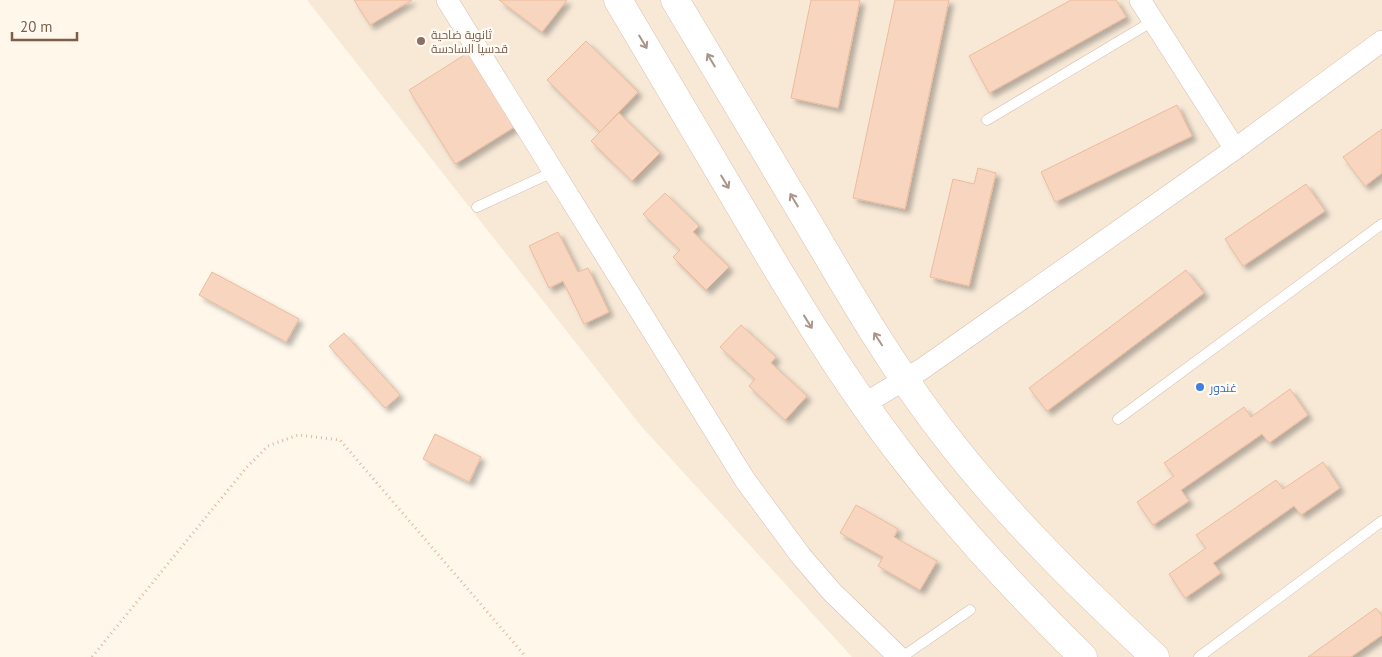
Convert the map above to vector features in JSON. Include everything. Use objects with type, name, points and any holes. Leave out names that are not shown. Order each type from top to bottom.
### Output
[{"type":"main road","points":[[618,0],[809,324],[864,404],[905,460],[949,514],[994,565],[1083,657]]},
{"type":"main road","points":[[676,0],[857,306],[905,380],[942,431],[1027,531],[1073,579],[1155,657]]},
{"type":"street","points":[[447,0],[745,480],[772,519],[832,592],[900,657]]},
{"type":"street","points":[[1140,0],[1235,149]]},
{"type":"street","points":[[864,404],[905,380],[1235,149],[1382,41]]},
{"type":"lane","points":[[987,120],[1153,21]]},
{"type":"lane","points":[[477,207],[553,172]]},
{"type":"lane","points":[[1118,419],[1382,224]]},
{"type":"lane","points":[[1199,657],[1382,521]]},
{"type":"lane","points":[[900,657],[970,610]]},
{"type":"path","points":[[92,657],[246,468],[268,446],[298,435],[340,440],[526,657]]},
{"type":"shaded area","points":[[307,0],[1382,0],[1382,657],[852,657],[641,426]]},
{"type":"building","points":[[354,0],[412,0],[370,25]]},
{"type":"building","points":[[499,0],[567,0],[542,32]]},
{"type":"building","points":[[811,0],[860,0],[838,108],[791,98]]},
{"type":"building","points":[[895,0],[949,0],[905,209],[853,198]]},
{"type":"building","points":[[1071,0],[1116,0],[1126,17],[989,93],[969,56]]},
{"type":"building","points":[[586,41],[638,92],[600,132],[547,80]]},
{"type":"building","points":[[469,52],[516,126],[455,164],[409,90]]},
{"type":"building","points":[[1177,105],[1192,136],[1055,202],[1041,172]]},
{"type":"building","points":[[619,113],[660,153],[632,181],[591,141]]},
{"type":"building","points":[[1382,129],[1382,173],[1365,186],[1343,157]]},
{"type":"building","points":[[978,168],[996,173],[969,286],[930,277],[953,179],[974,184]]},
{"type":"building","points":[[1306,184],[1325,211],[1243,266],[1225,239]]},
{"type":"building","points":[[665,193],[699,226],[693,232],[729,267],[706,290],[673,257],[680,250],[643,214]]},
{"type":"building","points":[[558,232],[578,272],[588,268],[609,312],[584,324],[563,281],[549,288],[529,246]]},
{"type":"building","points":[[1186,270],[1204,293],[1047,411],[1029,388]]},
{"type":"building","points":[[212,272],[299,319],[286,342],[199,295]]},
{"type":"building","points":[[741,325],[776,357],[771,363],[807,396],[785,420],[749,386],[755,379],[720,347]]},
{"type":"building","points":[[344,333],[400,395],[385,408],[329,346]]},
{"type":"building","points":[[1290,389],[1308,415],[1269,443],[1262,434],[1181,490],[1189,501],[1153,525],[1137,502],[1174,476],[1164,463],[1244,407],[1251,417]]},
{"type":"building","points":[[435,434],[481,457],[469,482],[423,459]]},
{"type":"building","points":[[1323,462],[1340,488],[1301,515],[1294,506],[1213,563],[1221,573],[1185,598],[1169,574],[1206,548],[1196,535],[1276,480],[1283,489]]},
{"type":"building","points":[[856,505],[898,529],[894,537],[937,561],[920,590],[878,566],[883,557],[840,533]]},
{"type":"building","points":[[1376,608],[1382,616],[1382,635],[1351,657],[1308,657]]},
{"type":"place","name":"ثانوية ضاحية قدسيا السادسة","points":[[421,41]]},
{"type":"place","name":"غندور","points":[[1200,387]]}]
